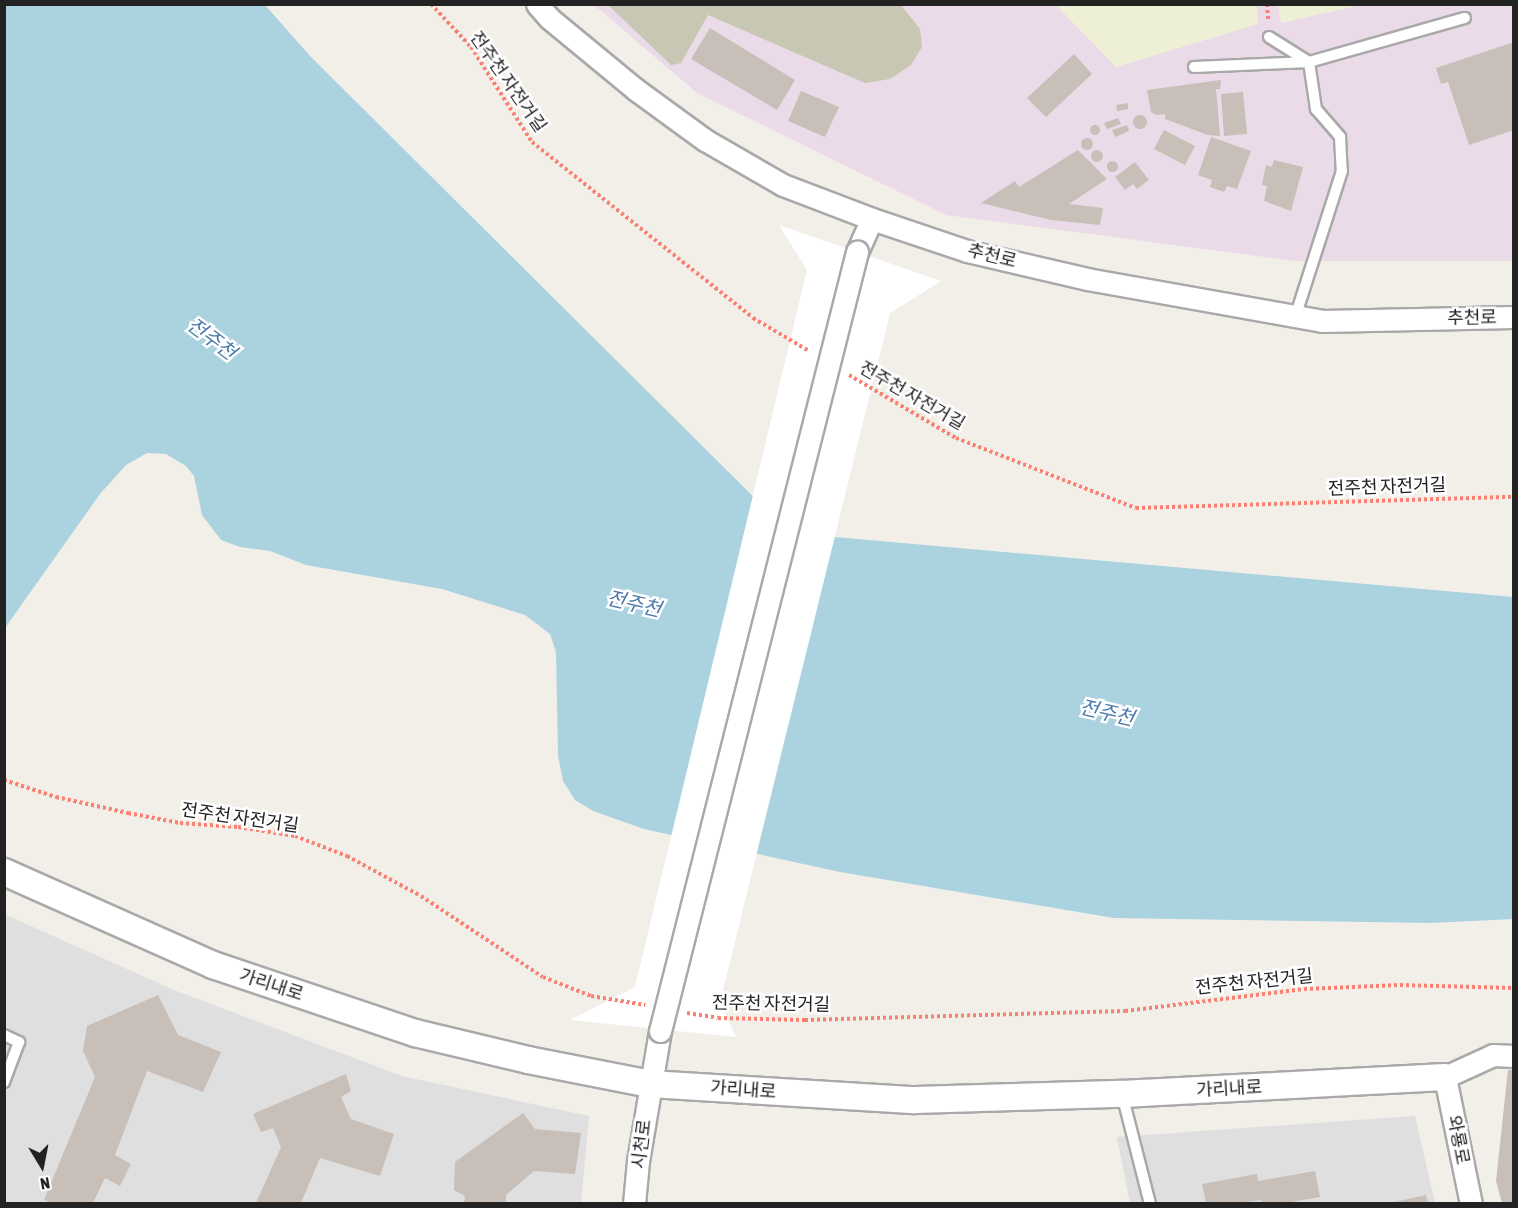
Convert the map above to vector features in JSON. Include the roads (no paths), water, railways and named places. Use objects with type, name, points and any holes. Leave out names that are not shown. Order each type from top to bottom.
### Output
[{"type":"street","name":"추천로","points":[[537,4],[549,18],[635,89],[705,140],[783,185],[872,219],[967,251],[1087,279],[1322,321],[1514,317]]},
{"type":"street","name":"시천로","points":[[634,1203],[650,1084],[660,1031],[857,252],[872,219]]},
{"type":"street","name":"가리내로","points":[[4,872],[213,965],[415,1033],[528,1060],[650,1084],[915,1100],[1122,1094],[1445,1077],[1493,1055],[1514,1056]]},
{"type":"street","name":"와룡로","points":[[1445,1077],[1471,1203]]},
{"type":"lane","points":[[1194,67],[1309,62],[1465,18]]},
{"type":"lane","points":[[1269,38],[1309,62]]},
{"type":"lane","points":[[1296,317],[1342,171],[1340,137],[1316,109],[1309,62]]},
{"type":"lane","points":[[4,1035],[20,1042],[4,1082]]},
{"type":"lane","points":[[1122,1094],[1150,1203]]},
{"type":"water","name":"전주천","points":[[5,5],[265,5],[311,57],[790,533],[1513,597],[1513,919],[1431,923],[1114,918],[840,872],[644,829],[593,811],[575,800],[563,781],[558,755],[556,652],[550,634],[525,615],[442,589],[306,565],[270,551],[240,547],[221,540],[202,515],[194,476],[186,466],[166,454],[147,453],[126,465],[100,494],[5,628]]}]
